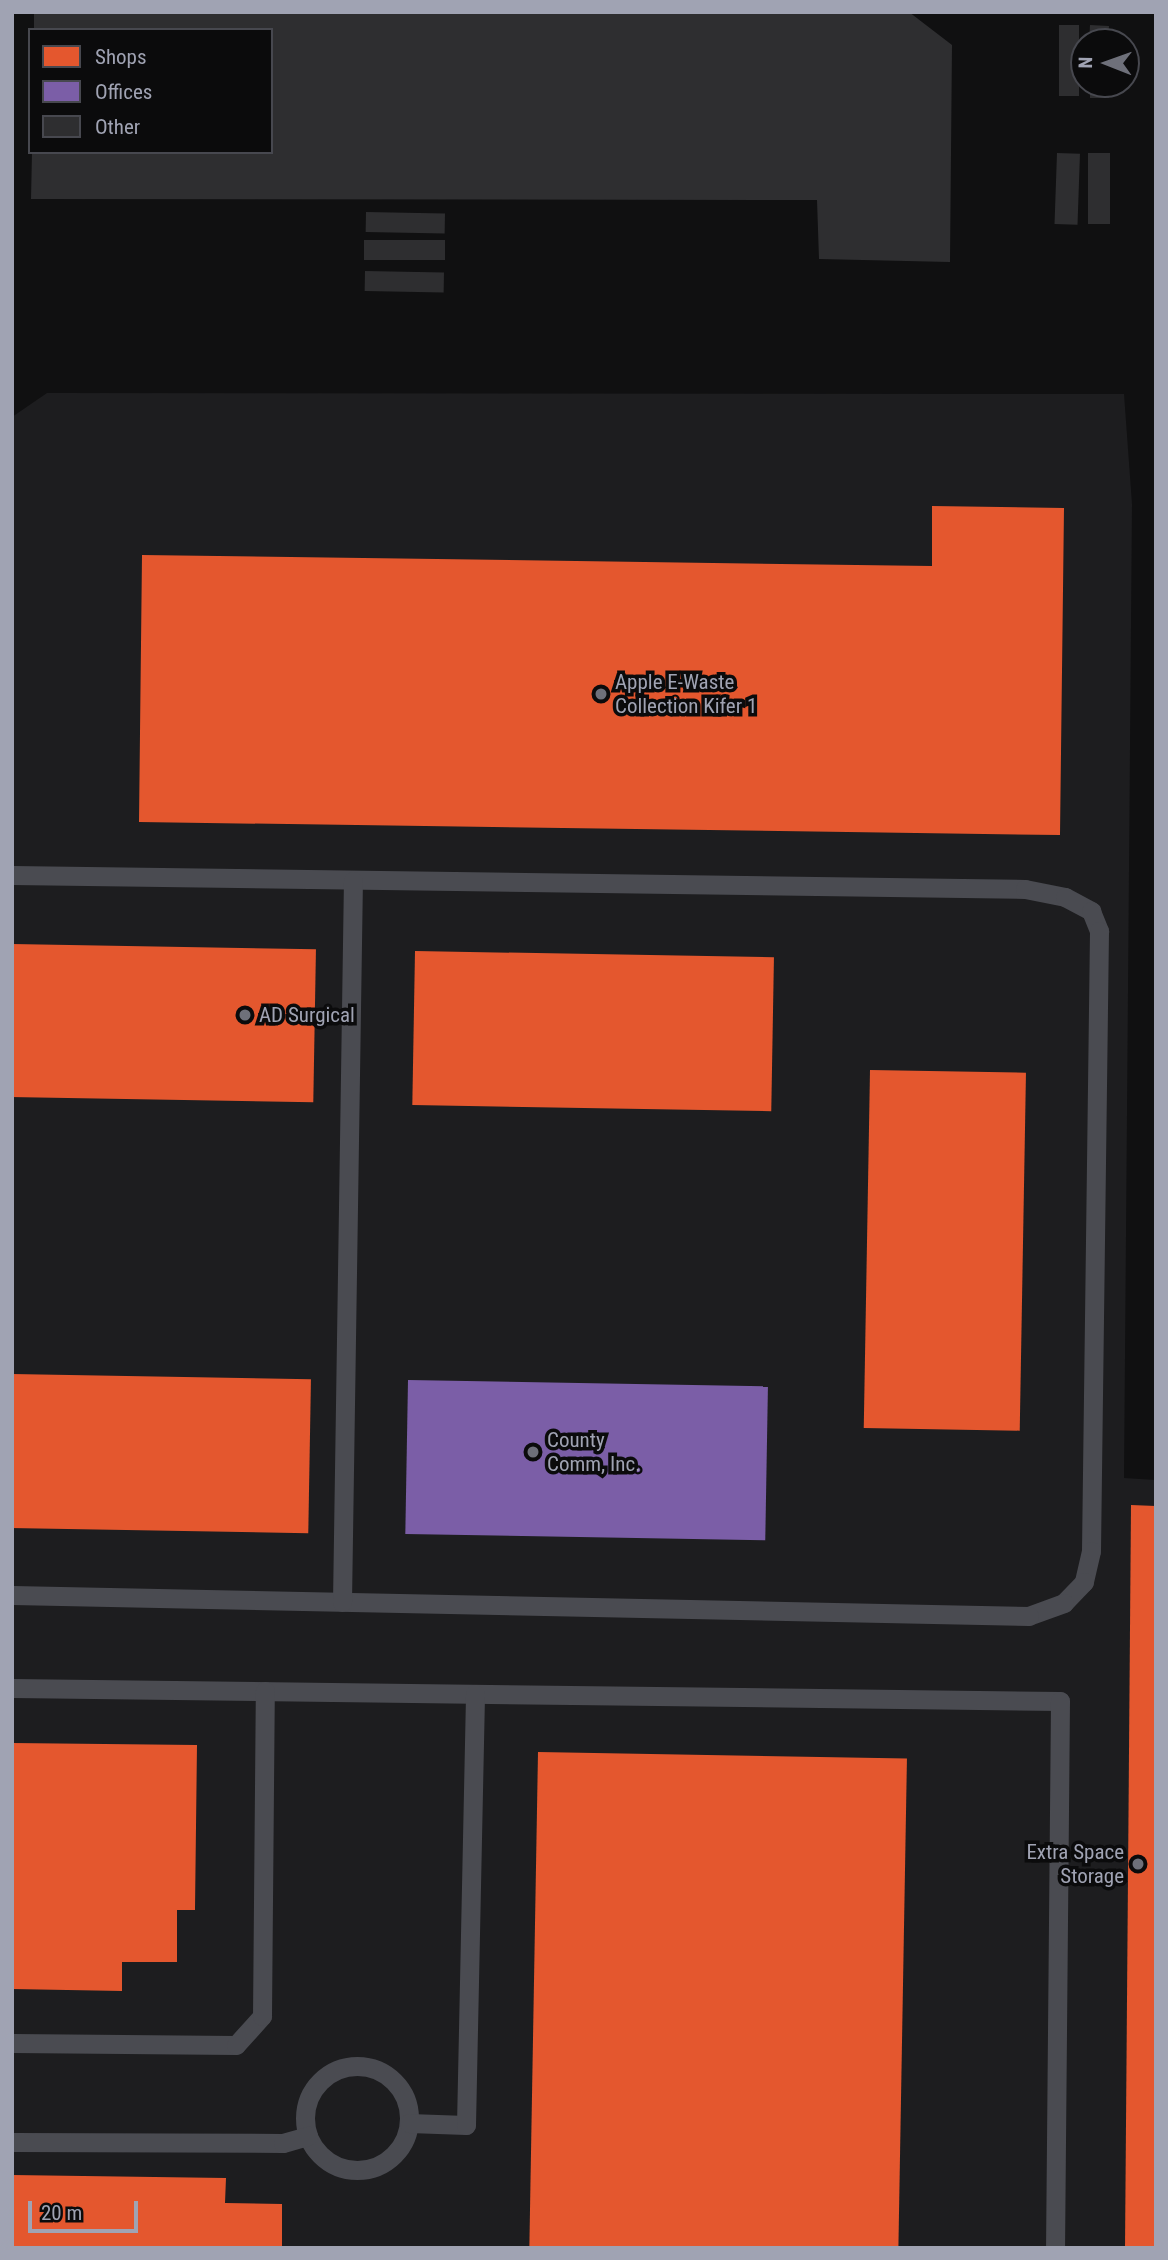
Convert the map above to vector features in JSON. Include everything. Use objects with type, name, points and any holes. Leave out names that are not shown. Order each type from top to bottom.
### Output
[{"type":"lane","points":[[12,876],[1025,889],[1065,897],[1091,911],[1099,931],[1091,1537],[1084,1582],[1064,1602],[1028,1616],[12,1595]]},
{"type":"lane","points":[[342,1602],[353,881]]},
{"type":"lane","points":[[12,1688],[1060,1701],[1055,2248]]},
{"type":"lane","points":[[12,2043],[236,2046],[262,2016],[265,1691]]},
{"type":"lane","points":[[409,2123],[466,2125],[475,1694]]},
{"type":"lane","points":[[345,2067],[379,2070],[392,2079],[405,2100],[409,2123],[394,2154],[364,2170],[330,2163],[308,2136],[307,2102],[322,2080],[345,2067]]},
{"type":"lane","points":[[12,2141],[283,2143],[308,2136]]},
{"type":"shaded area","points":[[47,393],[1124,394],[1132,504],[1124,1478],[1156,1480],[1156,2248],[12,2248],[12,417]]},
{"type":"building: Shops","name":"Apple E-Waste Collection Kifer 1","points":[[932,506],[1064,508],[1060,835],[139,822],[142,555],[932,566]]},
{"type":"building: Shops","points":[[12,944],[316,949],[313,1102],[12,1097]]},
{"type":"building: Shops","points":[[415,951],[774,957],[771,1111],[412,1105]]},
{"type":"building: Shops","points":[[870,1070],[1026,1073],[1020,1431],[864,1428]]},
{"type":"building: Shops","points":[[12,1374],[311,1379],[308,1533],[12,1528]]},
{"type":"building: Shops","name":"Extra Space Storage","points":[[1131,1505],[1156,1506],[1156,2248],[1125,2248]]},
{"type":"building: Shops","points":[[12,1743],[197,1745],[195,1910],[177,1910],[177,1962],[122,1962],[122,1991],[12,1989]]},
{"type":"building: Shops","points":[[538,1752],[907,1758],[898,2248],[529,2248]]},
{"type":"building: Shops","points":[[12,2175],[226,2178],[225,2203],[282,2204],[282,2248],[12,2248]]},
{"type":"building: Offices","points":[[408,1380],[768,1386],[765,1540],[405,1534]]},
{"type":"building: Other","points":[[34,12],[909,12],[952,45],[950,262],[819,259],[817,200],[31,199],[32,154],[273,154],[273,28],[34,28]]},
{"type":"building: Other","points":[[1059,25],[1079,25],[1079,28],[1070,28],[1070,96],[1059,96]]},
{"type":"building: Other","points":[[1090,25],[1109,26],[1109,28],[1090,28]]},
{"type":"building: Other","points":[[1057,153],[1080,154],[1078,225],[1055,224]]},
{"type":"building: Other","points":[[1088,153],[1110,153],[1110,224],[1088,224]]},
{"type":"building: Other","points":[[366,212],[445,213],[445,233],[366,232]]},
{"type":"building: Other","points":[[364,240],[445,240],[445,260],[364,260]]},
{"type":"building: Other","points":[[365,271],[444,272],[444,292],[365,291]]},
{"type":"place","name":"Apple E-Waste Collection Kifer 1","points":[[601,694]]},
{"type":"place","name":"AD Surgical","points":[[245,1015]]},
{"type":"place","name":"County Comm, Inc.","points":[[533,1452]]},
{"type":"place","name":"Extra Space Storage","points":[[1138,1864]]}]
